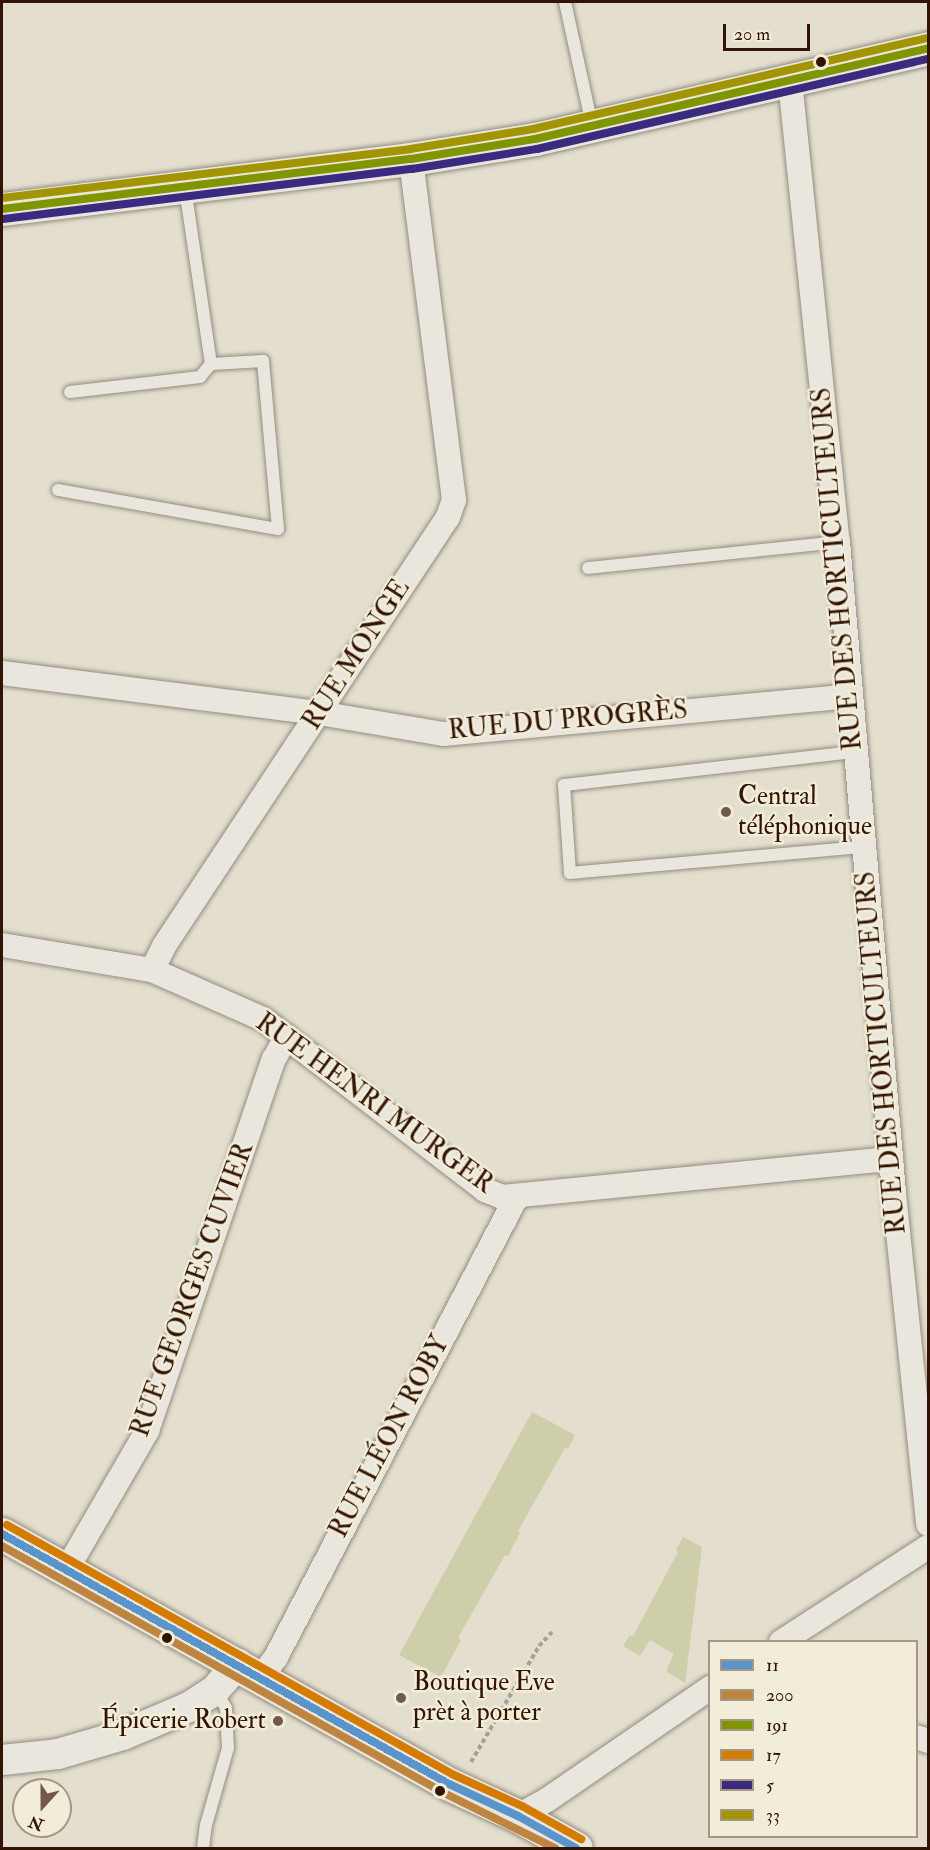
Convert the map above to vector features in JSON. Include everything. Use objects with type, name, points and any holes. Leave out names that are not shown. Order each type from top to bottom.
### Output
[{"type":"main road","points":[[2,209],[411,159],[536,139],[928,48]]},
{"type":"main road","points":[[2,1534],[449,1784],[519,1816],[576,1848]]},
{"type":"street","name":"RUE DES HORTICULTEURS","points":[[789,81],[838,542],[849,696],[891,1158],[928,1524]]},
{"type":"street","name":"RUE MONGE","points":[[152,970],[164,946],[448,518],[454,500],[411,159]]},
{"type":"street","name":"RUE DU PROGRÈS","points":[[2,673],[319,713],[443,734],[849,696]]},
{"type":"street","points":[[2,945],[152,970]]},
{"type":"street","name":"RUE HENRI MURGER","points":[[152,970],[263,1019],[485,1190],[502,1197],[891,1158]]},
{"type":"street","name":"RUE GEORGES CUVIER","points":[[67,1569],[147,1431],[274,1059],[287,1036]]},
{"type":"street","name":"RUE LÉON ROBY","points":[[250,1671],[276,1657],[517,1196]]},
{"type":"street","points":[[783,1640],[928,1547]]},
{"type":"street","points":[[2,1760],[58,1754],[123,1735],[189,1707],[250,1671]]},
{"type":"street","points":[[519,1816],[547,1800],[708,1689]]},
{"type":"lane","points":[[565,2],[592,126]]},
{"type":"lane","points":[[185,187],[211,364]]},
{"type":"lane","points":[[58,490],[278,529],[263,361],[211,364],[200,377],[70,392]]},
{"type":"lane","points":[[588,568],[838,542]]},
{"type":"lane","points":[[855,752],[564,785],[570,873],[864,847]]},
{"type":"lane","points":[[203,1848],[206,1825],[228,1748],[226,1708],[215,1690]]},
{"type":"path","points":[[474,1757],[539,1646],[552,1632]]},
{"type":"green space","points":[[532,1412],[575,1435],[568,1449],[565,1448],[518,1531],[520,1533],[508,1556],[505,1555],[458,1638],[461,1640],[441,1677],[399,1655]]},
{"type":"green space","points":[[683,1537],[702,1547],[685,1683],[666,1671],[674,1654],[650,1640],[640,1656],[623,1646],[630,1635],[633,1636],[678,1552],[676,1550]]},
{"type":"transit line","name":"33","points":[[2,198],[410,149],[533,129],[926,38]]},
{"type":"transit line","name":"191","points":[[2,209],[411,159],[535,139],[928,48]]},
{"type":"transit line","name":"5","points":[[3,219],[412,169],[537,149],[928,59]]},
{"type":"transit line","name":"17","points":[[7,1525],[454,1775],[522,1806],[581,1839]]},
{"type":"transit line","name":"11","points":[[2,1534],[449,1784],[518,1816],[576,1848]]},
{"type":"transit line","name":"200","points":[[2,1546],[444,1793],[555,1848]]},
{"type":"place","name":"Central téléphonique","points":[[726,812]]},
{"type":"place","name":"Boutique Eve prèt à porter","points":[[401,1698]]},
{"type":"place","name":"Épicerie Robert","points":[[278,1721]]}]
